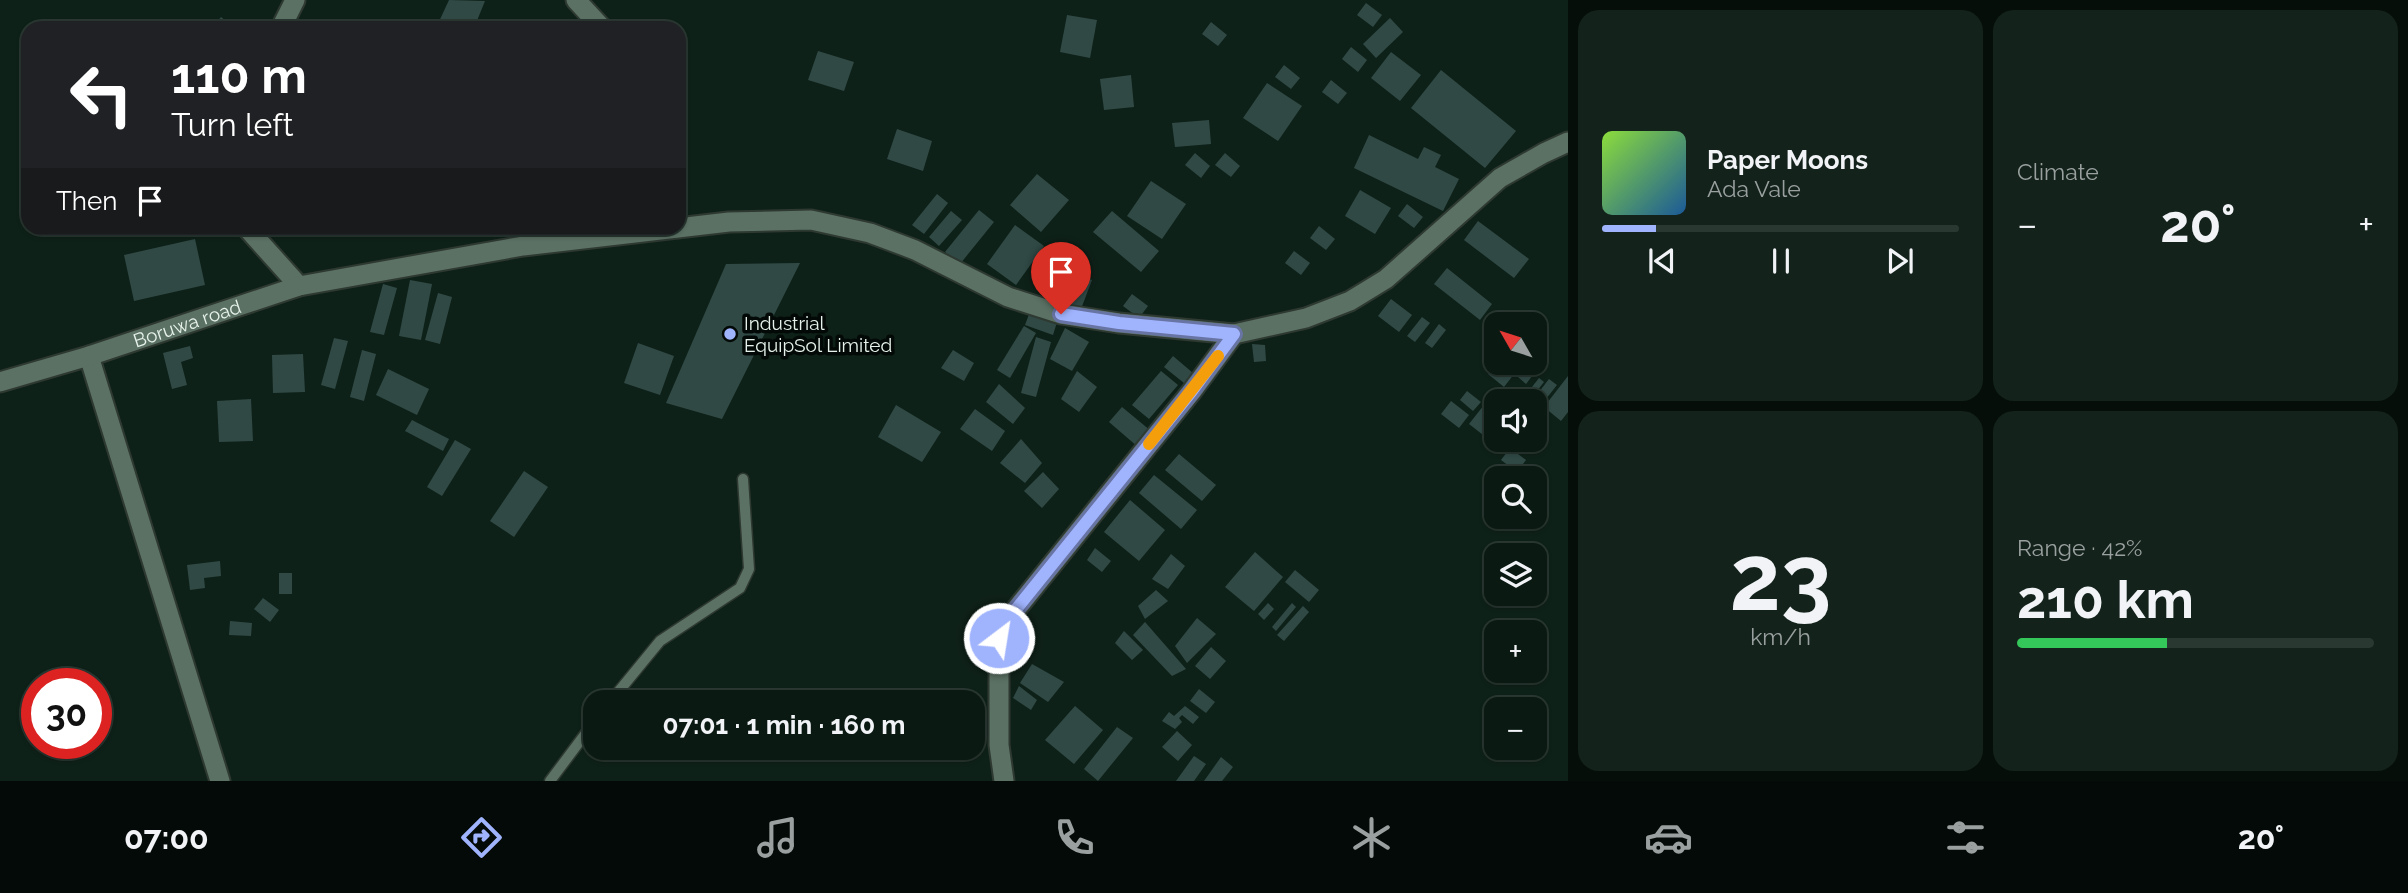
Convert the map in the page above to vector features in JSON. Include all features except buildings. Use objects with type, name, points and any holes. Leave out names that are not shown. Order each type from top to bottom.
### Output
[{"type":"street","points":[[285,21],[295,0]]},
{"type":"street","points":[[576,0],[596,21]]},
{"type":"street","name":"Boruwa road","points":[[686,225],[811,220],[893,241],[1008,297],[1061,314],[1119,323],[1234,334],[1306,318],[1350,301],[1387,279],[1500,178],[1568,142]]},
{"type":"street","points":[[253,235],[299,286]]},
{"type":"street","name":"Boruwa road","points":[[0,382],[89,356],[299,286],[526,237],[553,235]]},
{"type":"street","points":[[1004,781],[999,744],[999,638],[1009,618],[1192,391],[1234,334]]},
{"type":"street","points":[[89,356],[220,781]]},
{"type":"lane","points":[[620,690],[660,641],[740,588],[750,569],[743,479]]},
{"type":"lane","points":[[550,781],[583,737]]},
{"type":"slow traffic","points":[[1149,444],[1218,356]]},
{"type":"place","name":"Industrial EquipSol Limited","points":[[730,334]]},
{"type":"route","points":[[999,638],[1009,618],[1192,391],[1234,334],[1119,323],[1061,314]]}]
